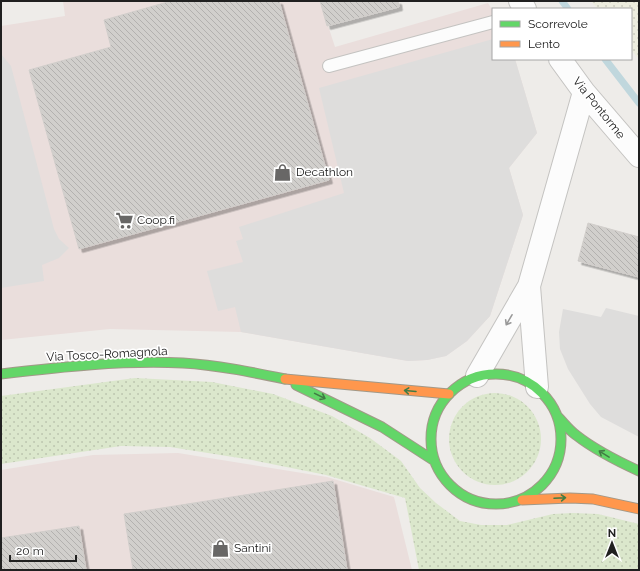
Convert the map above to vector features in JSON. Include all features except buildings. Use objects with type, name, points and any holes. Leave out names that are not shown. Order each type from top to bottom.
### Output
[{"type":"main road","name":"Via Tosco-Romagnola","points":[[1,374],[75,366],[136,362],[183,363],[232,368],[285,379]]},
{"type":"main road","points":[[521,500],[539,489],[553,473],[561,452],[562,431],[558,417],[553,406],[537,387],[527,381],[502,373],[477,376],[467,380],[449,394],[440,405],[434,418],[430,439],[433,460],[443,479],[459,494],[478,502],[500,505],[521,500],[570,498],[593,499],[639,509]]},
{"type":"main road","points":[[285,379],[449,394]]},
{"type":"main road","points":[[285,379],[382,427],[433,460]]},
{"type":"main road","points":[[558,417],[575,434],[586,442],[614,460],[639,471]]},
{"type":"street","name":"Via Pontorme","points":[[561,60],[584,92],[639,156]]},
{"type":"street","points":[[477,376],[529,286],[584,92]]},
{"type":"street","points":[[529,286],[537,387]]},
{"type":"lane","points":[[329,66],[492,22]]},
{"type":"shaded area","points":[[63,1],[320,1],[335,47],[488,3],[492,9],[492,60],[515,60],[537,133],[509,168],[523,215],[490,316],[467,341],[446,356],[427,360],[408,361],[241,332],[110,329],[1,340],[1,26],[65,16]]},
{"type":"shaded area","points":[[591,1],[639,1],[639,59],[632,51],[632,8],[597,8]]},
{"type":"shaded area","points":[[492,39],[492,60],[515,60],[537,133],[509,168],[523,215],[490,316],[467,341],[446,356],[427,360],[408,361],[241,332],[235,307],[218,311],[207,271],[243,262],[236,241],[243,239],[239,227],[344,193],[319,88]]},
{"type":"shaded area","points":[[1,54],[11,66],[54,229],[59,239],[69,248],[59,258],[42,265],[44,281],[1,288]]},
{"type":"shaded area","points":[[606,308],[639,316],[639,437],[601,417],[590,404],[568,369],[560,349],[559,332],[563,309],[601,317]]},
{"type":"shaded area","points":[[178,453],[327,477],[394,497],[412,570],[1,570],[1,470],[93,455]]},
{"type":"green space","points":[[135,378],[212,382],[273,394],[332,416],[370,438],[401,461],[420,488],[436,503],[460,521],[481,525],[507,525],[553,514],[573,513],[598,514],[639,524],[639,570],[419,570],[405,498],[326,475],[252,460],[170,447],[121,446],[1,464],[1,396]]},
{"type":"green space","points":[[495,393],[513,396],[528,406],[538,421],[541,439],[538,457],[528,472],[513,482],[495,485],[477,482],[462,472],[452,457],[449,439],[452,421],[462,406],[477,396]]},
{"type":"waterway","points":[[562,1],[567,8]]},
{"type":"waterway","points":[[606,60],[639,103]]},
{"type":"traffic: fast","points":[[1,374],[92,365],[160,362],[208,365],[285,379]]},
{"type":"traffic: fast","points":[[502,374],[515,376],[527,381],[538,388],[547,397],[559,420],[561,439],[559,458],[554,470],[547,481],[538,490],[515,502],[490,504],[477,502],[465,497],[454,490],[445,481],[433,458],[431,433],[433,420],[438,408],[445,397],[454,388],[477,376],[502,374]]},
{"type":"traffic: fast","points":[[296,385],[382,427],[433,460]]},
{"type":"traffic: fast","points":[[558,417],[573,433],[591,446],[639,471]]},
{"type":"traffic: slow","points":[[285,379],[449,394]]},
{"type":"traffic: slow","points":[[522,500],[570,498],[593,499],[639,509]]},
{"type":"place","name":"Decathlon","points":[[283,172]]},
{"type":"place","name":"Coop.fi","points":[[124,220]]},
{"type":"place","name":"Santini","points":[[221,548]]}]
